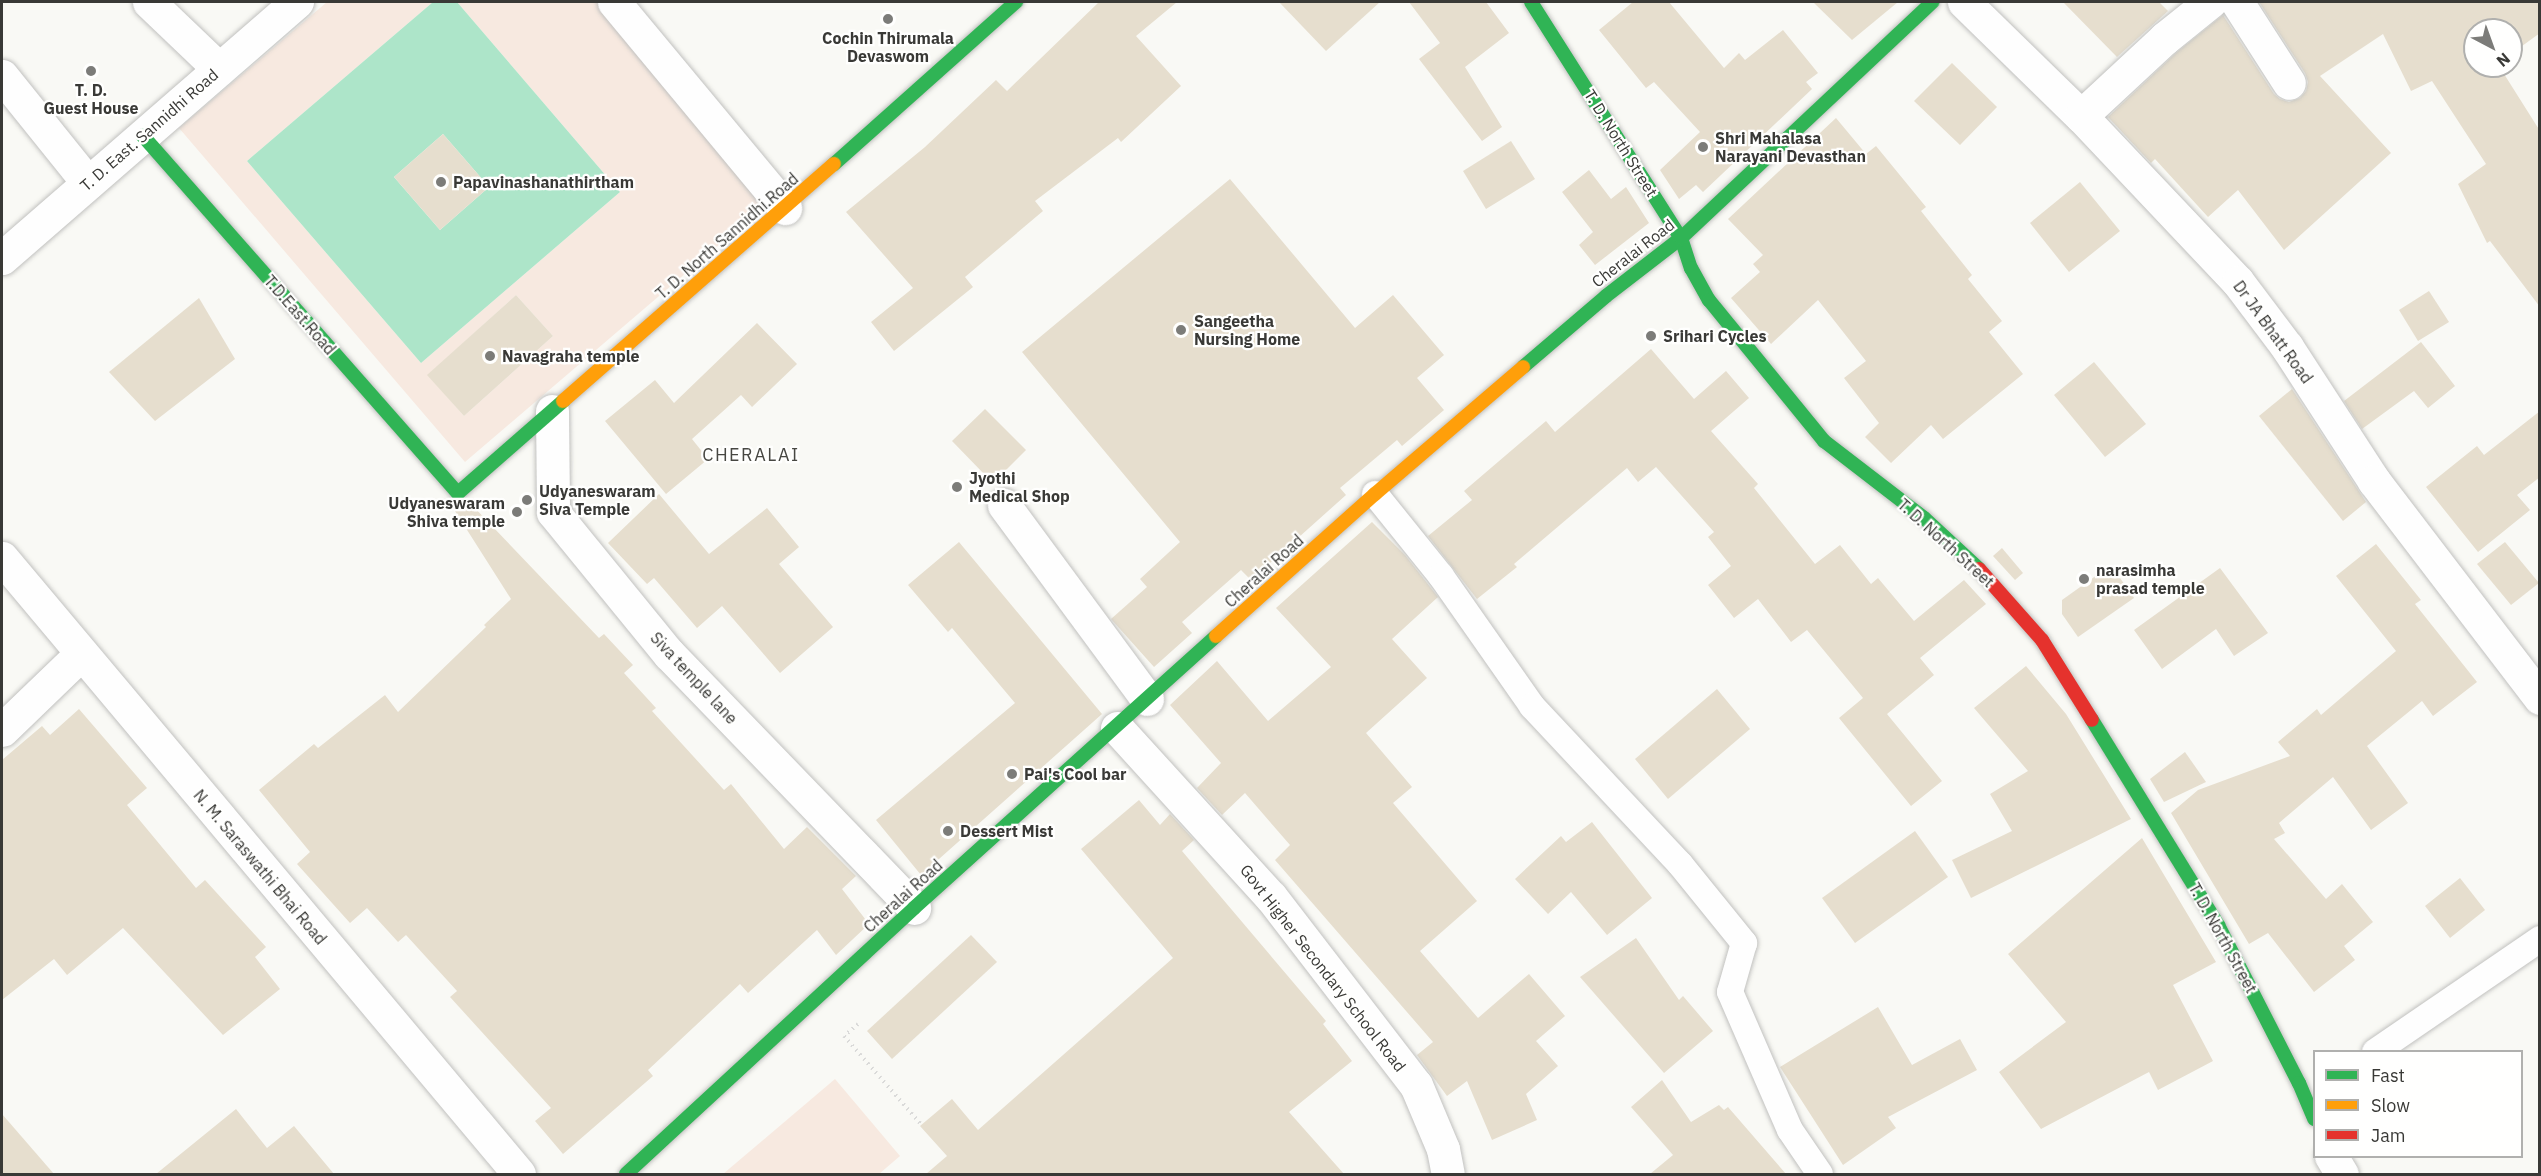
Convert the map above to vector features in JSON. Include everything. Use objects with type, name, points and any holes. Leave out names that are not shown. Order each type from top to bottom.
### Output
[{"type":"street","points":[[149,2],[219,69]]},
{"type":"street","name":"T. D. East. Sannidhi Road","points":[[2,258],[297,2]]},
{"type":"street","points":[[614,2],[785,208]]},
{"type":"street","name":"T. D. North Sannidhi.Road","points":[[458,494],[1016,2]]},
{"type":"street","name":"T. D. North Street","points":[[1531,2],[1681,238],[1691,268],[1708,300],[1824,441],[1924,518],[1986,575],[2042,640],[2218,925],[2307,1080],[2313,1113]]},
{"type":"street","name":"Cheralai Road","points":[[626,1174],[914,909],[1375,494],[1606,296],[1681,238],[1932,2]]},
{"type":"street","name":"Dr JA Bhatt Road","points":[[1964,2],[2081,116],[2238,282],[2263,312],[2374,482],[2540,698]]},
{"type":"street","points":[[2081,116],[2165,38],[2210,2]]},
{"type":"street","points":[[2237,2],[2289,83]]},
{"type":"street","points":[[2,76],[88,183]]},
{"type":"street","name":"T.D.East.Road","points":[[143,136],[458,494]]},
{"type":"street","name":"Siva temple lane","points":[[552,411],[553,512],[669,654],[914,909]]},
{"type":"street","points":[[1004,505],[1147,699]]},
{"type":"street","name":"N. M. Saraswathi Bhai Road","points":[[2,558],[519,1174]]},
{"type":"street","points":[[2,730],[81,654]]},
{"type":"street","name":"Govt Higher Secondary School Road","points":[[1117,728],[1271,897],[1416,1085],[1443,1149],[1448,1174]]},
{"type":"street","points":[[2332,1158],[2342,1174]]},
{"type":"lane","points":[[1375,494],[1441,576],[1532,706],[1680,864],[1744,943],[1730,992],[1790,1130],[1820,1174]]},
{"type":"lane","points":[[2378,1050],[2540,939]]},
{"type":"path","points":[[858,1024],[844,1036],[920,1123]]},
{"type":"shaded area","points":[[327,2],[433,2],[247,161],[421,363],[620,192],[457,2],[598,2],[769,202],[465,462],[179,128]],"holes":[[[516,295],[553,336],[464,416],[428,375]]]},
{"type":"shaded area","points":[[433,2],[457,2],[620,192],[421,363],[247,161]],"holes":[[[443,134],[489,187],[440,230],[394,177]]]},
{"type":"shaded area","points":[[835,1079],[900,1156],[879,1174],[723,1174]]},
{"type":"building","points":[[1099,2],[1177,2],[1136,36],[1181,86],[1121,142],[1118,138],[1035,201],[1043,211],[965,277],[973,287],[894,351],[871,322],[913,288],[846,212],[925,147],[996,80],[1007,91]]},
{"type":"building","points":[[1279,2],[1380,2],[1326,51]]},
{"type":"building","points":[[1409,2],[1486,2],[1509,33],[1465,67],[1502,127],[1482,141],[1419,59],[1440,43]]},
{"type":"building","points":[[1633,2],[1669,2],[1724,68],[1739,53],[1745,60],[1783,30],[1818,73],[1806,82],[1812,89],[1703,192],[1696,185],[1679,199],[1660,170],[1700,132],[1654,82],[1646,88],[1599,30]]},
{"type":"building","points":[[1813,2],[1898,2],[1852,40]]},
{"type":"building","points":[[2063,2],[2159,2],[2168,11],[2117,57]]},
{"type":"building","points":[[2259,2],[2540,2],[2540,33],[2523,45],[2523,18],[2463,18],[2463,78],[2507,78],[2540,131],[2540,307],[2490,241],[2487,243],[2458,184],[2486,164],[2432,81],[2411,91],[2383,34],[2320,76],[2391,153],[2284,250],[2238,190],[2208,217],[2155,159],[2151,163],[2108,117],[2177,52],[2223,15],[2274,94],[2280,99],[2289,102],[2300,98],[2306,91],[2308,82],[2305,73]]},
{"type":"building","points":[[1952,63],[1997,107],[1960,145],[1914,101]]},
{"type":"building","points":[[1836,118],[1866,154],[1876,146],[1926,207],[1921,211],[1972,275],[1968,279],[2002,321],[1989,332],[2023,374],[1943,439],[1931,425],[1891,463],[1865,437],[1879,423],[1844,378],[1866,361],[1818,300],[1771,344],[1731,298],[1760,272],[1753,264],[1763,255],[1728,219]]},
{"type":"building","name":"Papavinashanathirtham","points":[[443,134],[489,187],[440,230],[394,177]]},
{"type":"building","points":[[1511,141],[1535,179],[1486,209],[1463,171]]},
{"type":"building","points":[[1589,170],[1611,199],[1626,187],[1649,223],[1595,265],[1579,245],[1593,232],[1562,192]]},
{"type":"building","points":[[1230,179],[1355,328],[1393,295],[1444,355],[1417,378],[1444,410],[1402,446],[1397,440],[1340,488],[1346,495],[1251,580],[1241,570],[1182,622],[1192,633],[1154,667],[1111,619],[1147,587],[1140,579],[1180,542],[1022,352]]},
{"type":"building","points":[[2080,182],[2120,231],[2069,272],[2030,223]]},
{"type":"building","points":[[2429,291],[2449,322],[2418,341],[2399,310]]},
{"type":"building","name":"Navagraha temple","points":[[516,295],[553,336],[464,416],[427,375]]},
{"type":"building","points":[[199,298],[235,359],[155,421],[109,372]]},
{"type":"building","points":[[757,323],[797,364],[752,407],[741,395],[692,439],[708,459],[666,494],[605,421],[655,380],[674,403]]},
{"type":"building","points":[[2421,342],[2455,386],[2428,408],[2414,391],[2362,429],[2344,401]]},
{"type":"building","points":[[1651,349],[1694,399],[1726,371],[1749,398],[1711,431],[1758,484],[1754,488],[1815,564],[1840,545],[1871,584],[1878,578],[1914,621],[1964,580],[1986,604],[1920,658],[1934,675],[1887,714],[1942,781],[1911,806],[1839,718],[1863,698],[1807,630],[1791,642],[1758,599],[1734,618],[1708,585],[1731,566],[1708,537],[1714,532],[1656,467],[1638,482],[1627,468],[1514,564],[1517,567],[1477,599],[1428,536],[1472,500],[1464,491],[1546,421],[1555,432]]},
{"type":"building","points":[[2094,362],[2146,424],[2105,457],[2054,395]]},
{"type":"building","points":[[2292,389],[2366,502],[2343,521],[2259,416]]},
{"type":"building","points":[[985,409],[1026,450],[1000,476],[986,476],[952,441]]},
{"type":"building","points":[[2540,411],[2540,477],[2517,495],[2530,510],[2478,552],[2426,487],[2477,446],[2484,455]]},
{"type":"building","points":[[659,494],[709,554],[767,508],[799,547],[779,564],[833,627],[780,673],[722,606],[697,628],[654,578],[647,584],[608,543]]},
{"type":"building","points":[[472,505],[599,638],[604,634],[633,665],[624,673],[656,708],[652,711],[724,790],[731,784],[784,849],[807,827],[856,876],[842,889],[869,924],[836,955],[817,930],[748,993],[740,984],[648,1070],[653,1076],[563,1154],[535,1121],[551,1108],[450,997],[457,991],[406,935],[398,942],[367,908],[350,923],[297,864],[310,852],[259,790],[314,744],[318,748],[385,695],[398,712],[486,627],[484,625],[511,599],[455,511],[462,511]]},
{"type":"building","points":[[1372,522],[1405,555],[1438,597],[1392,639],[1427,678],[1366,733],[1412,787],[1393,803],[1477,901],[1420,951],[1478,1018],[1529,974],[1565,1016],[1536,1041],[1558,1066],[1526,1094],[1537,1120],[1492,1140],[1467,1081],[1447,1096],[1417,1055],[1433,1042],[1275,860],[1290,845],[1245,793],[1222,815],[1197,788],[1221,763],[1170,705],[1217,661],[1268,721],[1331,667],[1276,608]]},
{"type":"building","points":[[959,542],[1102,714],[921,875],[876,820],[1015,703],[952,628],[948,632],[908,585]]},
{"type":"building","points":[[2505,542],[2539,583],[2511,605],[2477,564]]},
{"type":"building","points":[[2376,544],[2421,600],[2415,604],[2477,682],[2433,716],[2422,701],[2367,746],[2408,803],[2371,830],[2333,777],[2279,823],[2285,833],[2274,839],[2326,899],[2342,884],[2373,922],[2344,946],[2355,960],[2314,992],[2268,933],[2249,944],[2171,813],[2198,790],[2290,756],[2278,742],[2317,709],[2321,715],[2396,651],[2336,576]]},
{"type":"building","points":[[2002,548],[2023,573],[2015,580],[1993,556]]},
{"type":"building","points":[[2111,565],[2134,598],[2078,637],[2062,614],[2062,600]]},
{"type":"building","points":[[2220,568],[2268,633],[2234,656],[2216,629],[2162,669],[2134,630]]},
{"type":"building","points":[[2026,666],[2066,714],[2131,819],[1971,898],[1952,860],[2012,831],[1990,794],[2028,771],[1974,708]]},
{"type":"building","points":[[1717,689],[1750,729],[1668,799],[1635,759]]},
{"type":"building","points":[[79,709],[147,788],[127,805],[196,888],[205,880],[266,947],[255,957],[280,989],[223,1035],[123,928],[67,975],[54,959],[2,1000],[2,760],[42,726],[50,735]]},
{"type":"building","points":[[2185,752],[2206,782],[2164,802],[2150,779]]},
{"type":"building","points":[[1139,800],[1160,825],[1170,814],[1194,840],[1182,851],[1326,1021],[1323,1024],[1352,1061],[1289,1112],[1344,1174],[926,1174],[947,1156],[920,1126],[952,1099],[978,1130],[1173,958],[1081,849]]},
{"type":"building","points":[[1592,822],[1652,898],[1607,935],[1571,892],[1548,914],[1515,879],[1561,836],[1566,842]]},
{"type":"building","points":[[1915,831],[1948,877],[1855,943],[1822,898]]},
{"type":"building","points":[[2142,838],[2216,962],[2173,985],[2213,1061],[2158,1090],[2149,1072],[2041,1129],[1999,1072],[2066,1022],[2008,954]]},
{"type":"building","points":[[2460,878],[2485,910],[2450,938],[2425,906]]},
{"type":"building","points":[[971,935],[997,962],[892,1059],[867,1031]]},
{"type":"building","points":[[1636,938],[1679,1000],[1683,996],[1713,1031],[1664,1073],[1580,977]]},
{"type":"building","points":[[1878,1007],[1912,1065],[1960,1039],[1977,1070],[1888,1117],[1896,1128],[1843,1165],[1780,1067]]},
{"type":"building","points":[[1662,1080],[1691,1122],[1719,1105],[1724,1110],[1728,1107],[1786,1174],[1650,1174],[1673,1155],[1631,1107]]},
{"type":"building","points":[[236,1109],[267,1148],[294,1126],[334,1174],[156,1174]]},
{"type":"building","points":[[2,1114],[54,1174],[2,1174]]},
{"type":"traffic: fast","points":[[834,164],[1016,2]]},
{"type":"traffic: fast","points":[[1531,2],[1681,238],[1691,268],[1709,300],[1824,441],[1924,518],[1979,569]]},
{"type":"traffic: fast","points":[[1523,367],[1606,296],[1681,238],[1932,2]]},
{"type":"traffic: fast","points":[[143,136],[458,493],[563,401]]},
{"type":"traffic: fast","points":[[626,1174],[914,908],[1216,636]]},
{"type":"traffic: fast","points":[[2092,720],[2218,925],[2299,1083],[2313,1117]]},
{"type":"traffic: slow","points":[[563,401],[834,164]]},
{"type":"traffic: slow","points":[[1216,636],[1375,494],[1523,367]]},
{"type":"traffic: jam","points":[[1979,569],[2042,640],[2092,720]]},
{"type":"place","name":"Cochin Thirumala Devaswom","points":[[888,19]]},
{"type":"place","name":"T. D. Guest House","points":[[91,71]]},
{"type":"place","name":"Shri Mahalasa Narayani Devasthan","points":[[1703,147]]},
{"type":"place","name":"Papavinashanathirtham","points":[[441,182]]},
{"type":"place","name":"Sangeetha Nursing Home","points":[[1181,330]]},
{"type":"place","name":"Srihari Cycles","points":[[1651,336]]},
{"type":"place","name":"Navagraha temple","points":[[490,356]]},
{"type":"place","name":"Jyothi Medical Shop","points":[[957,487]]},
{"type":"place","name":"Udyaneswaram Siva Temple","points":[[527,500]]},
{"type":"place","name":"Udyaneswaram Shiva temple","points":[[517,512]]},
{"type":"place","name":"narasimha prasad temple","points":[[2084,579]]},
{"type":"place","name":"Pai's Cool bar","points":[[1012,774]]},
{"type":"place","name":"Dessert Mist","points":[[948,831]]},
{"type":"district","name":"CHERALAI","points":[[751,455]]}]
